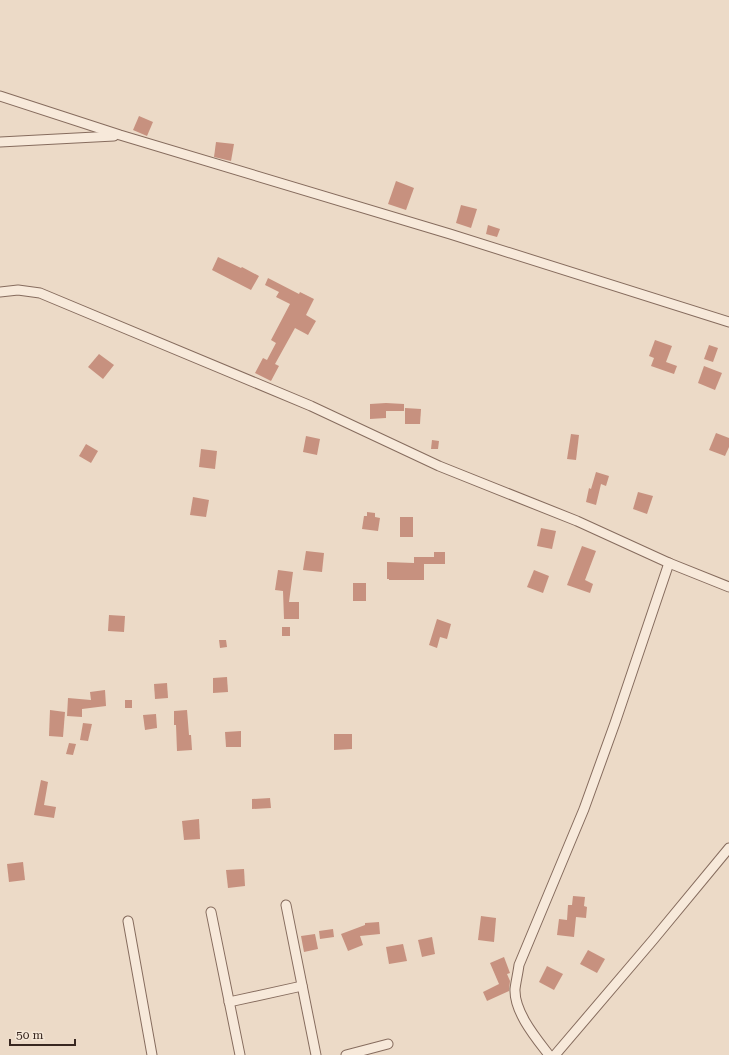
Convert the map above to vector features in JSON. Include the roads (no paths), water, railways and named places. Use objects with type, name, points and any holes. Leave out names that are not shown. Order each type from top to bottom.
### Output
[{"type":"street","points":[[0,96],[120,135],[443,232],[729,322]]},
{"type":"street","points":[[0,142],[120,135]]},
{"type":"street","points":[[0,292],[18,290],[40,292],[311,406],[439,466],[577,521],[669,563],[729,587]]},
{"type":"street","points":[[549,1055],[532,1033],[519,1008],[515,990],[519,965],[584,809],[615,723],[669,563]]},
{"type":"street","points":[[560,1053],[729,848]]},
{"type":"street","points":[[286,905],[316,1055]]},
{"type":"street","points":[[211,912],[240,1055]]},
{"type":"street","points":[[128,921],[152,1055]]},
{"type":"street","points":[[229,1002],[302,986]]},
{"type":"street","points":[[346,1055],[388,1044]]}]
